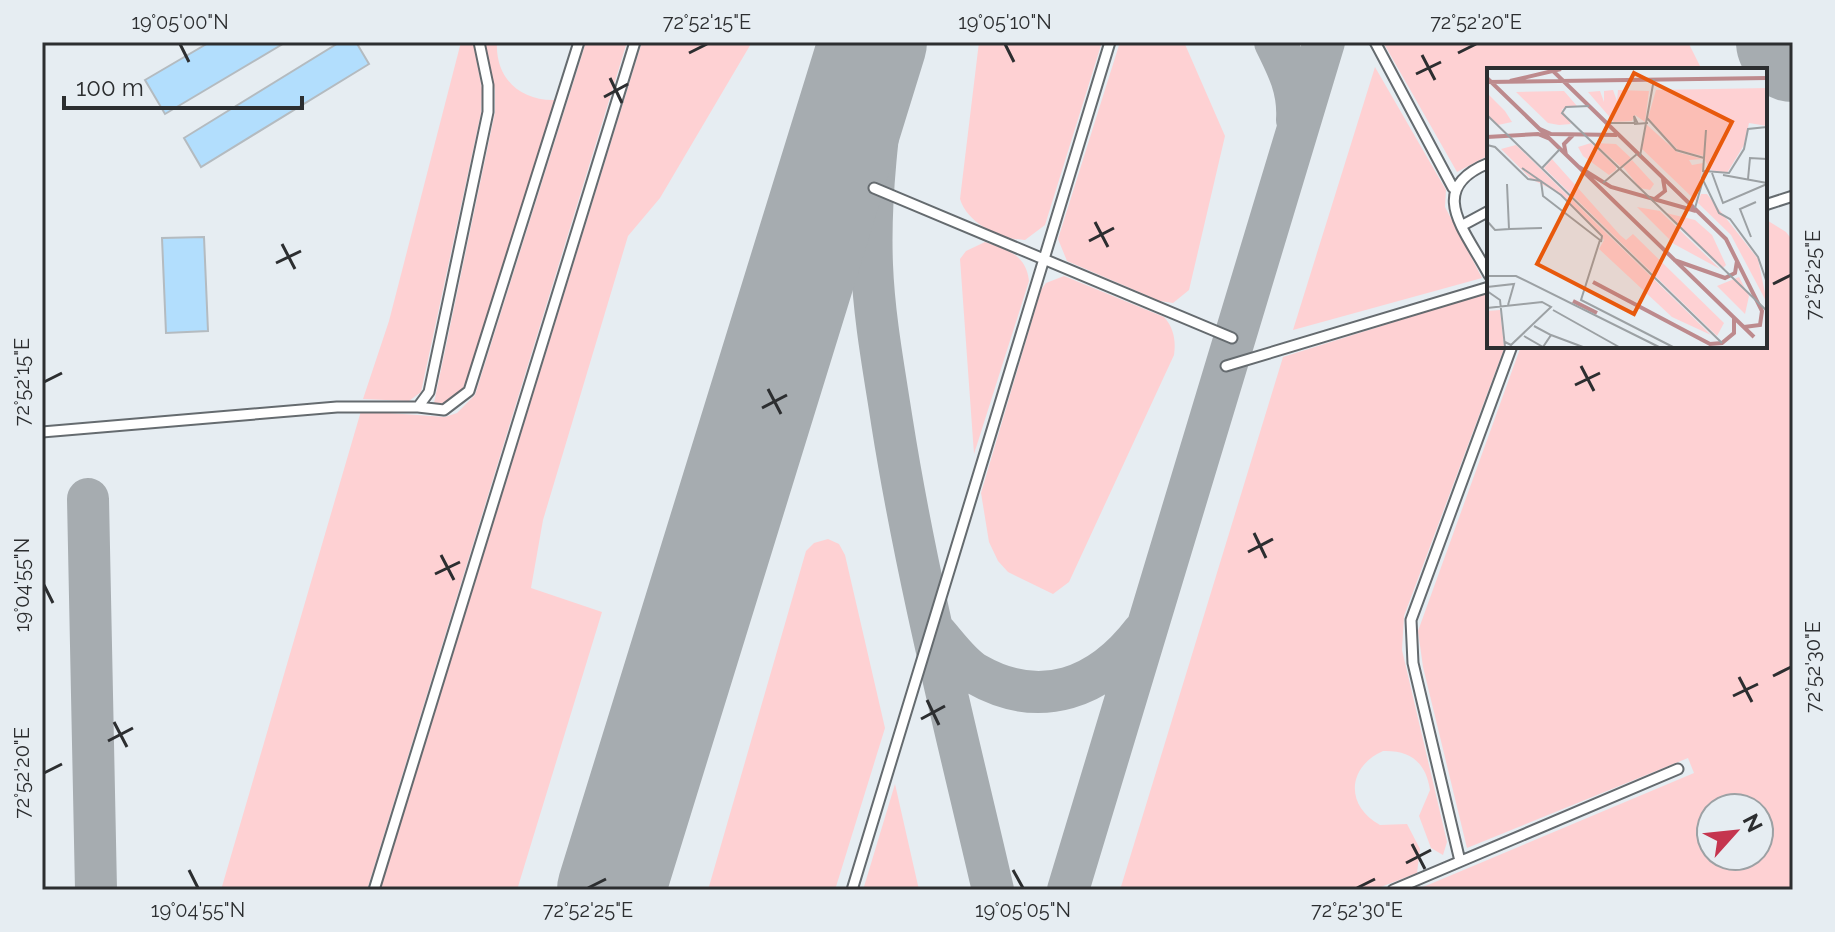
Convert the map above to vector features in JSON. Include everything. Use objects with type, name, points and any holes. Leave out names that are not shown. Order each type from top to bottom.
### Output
[{"type":"lane","points":[[418,407],[429,392],[488,112],[488,85],[479,42]]},
{"type":"lane","points":[[42,432],[337,407],[444,410],[469,391],[579,42]]},
{"type":"lane","points":[[374,890],[635,42]]},
{"type":"lane","points":[[852,890],[1110,42]]},
{"type":"lane","points":[[1375,42],[1453,188],[1453,206],[1487,271]]},
{"type":"lane","points":[[1453,188],[1464,174],[1487,164]]},
{"type":"lane","points":[[874,188],[1232,338]]},
{"type":"lane","points":[[1767,204],[1793,196]]},
{"type":"lane","points":[[1463,225],[1487,212]]},
{"type":"lane","points":[[1226,366],[1487,288]]},
{"type":"lane","points":[[1460,861],[1413,663],[1411,620],[1511,348]]},
{"type":"lane","points":[[1393,890],[1678,769]]},
{"type":"shaded area","points":[[461,42],[473,42],[482,89],[481,113],[421,392],[409,401],[363,399],[389,321]]},
{"type":"shaded area","points":[[484,42],[497,42],[500,66],[512,85],[531,96],[555,100],[472,368],[459,396],[443,405],[434,403],[495,112],[495,90]]},
{"type":"shaded area","points":[[586,42],[627,42],[367,890],[221,890],[361,411],[445,417],[457,413],[475,395]]},
{"type":"shaded area","points":[[642,42],[752,42],[660,198],[628,236],[543,520],[531,588],[602,612],[517,890],[380,890]]},
{"type":"shaded area","points":[[979,42],[1102,42],[1045,225],[1025,240],[1005,237],[977,223],[960,199]]},
{"type":"shaded area","points":[[1120,42],[1184,42],[1225,136],[1189,290],[1173,303],[1160,301],[1067,261],[1058,239]]},
{"type":"shaded area","points":[[1383,42],[1688,42],[1701,68],[1487,68],[1487,156],[1457,172]]},
{"type":"shaded area","points":[[1375,67],[1446,190],[1445,207],[1482,278],[1293,330]]},
{"type":"shaded area","points":[[1767,220],[1786,232],[1793,241],[1793,890],[1416,890],[1694,773],[1688,758],[1467,848],[1423,667],[1418,631],[1520,348],[1767,348]]},
{"type":"shaded area","points":[[985,242],[1020,259],[1029,281],[974,454],[960,259],[966,251]]},
{"type":"shaded area","points":[[1064,276],[1164,317],[1172,330],[1175,350],[1069,582],[1053,594],[1008,572],[998,561],[989,542],[981,493],[1041,290],[1046,283]]},
{"type":"shaded area","points":[[1487,293],[1487,348],[1504,348],[1404,616],[1402,650],[1447,842],[1443,855],[1431,848],[1419,816],[1430,790],[1421,766],[1402,753],[1383,751],[1362,767],[1357,776],[1356,797],[1361,808],[1380,825],[1407,824],[1420,849],[1417,873],[1373,890],[1120,890],[1283,357]]},
{"type":"shaded area","points":[[828,539],[839,544],[845,555],[885,728],[835,890],[708,890],[806,551],[814,543]]},
{"type":"shaded area","points":[[895,784],[919,890],[863,890]]},
{"type":"building","points":[[210,42],[286,42],[165,114],[145,80]]},
{"type":"building","points":[[340,42],[356,42],[369,64],[201,167],[184,138]]},
{"type":"building","points":[[204,237],[208,331],[166,333],[162,238]]},
{"type":"taxiway","points":[[890,42],[872,209],[872,265],[877,324],[913,540],[993,890]]},
{"type":"taxiway","points":[[1275,42],[1294,89],[1297,120]]},
{"type":"taxiway","points":[[1068,890],[1324,42]]},
{"type":"taxiway","points":[[88,499],[96,890]]},
{"type":"taxiway","points":[[933,630],[976,674],[1023,691],[1046,692],[1088,680],[1108,667],[1143,632]]},
{"type":"runway","points":[[611,890],[873,42]]},
{"type":"runway","points":[[1790,42],[1793,48]]}]
